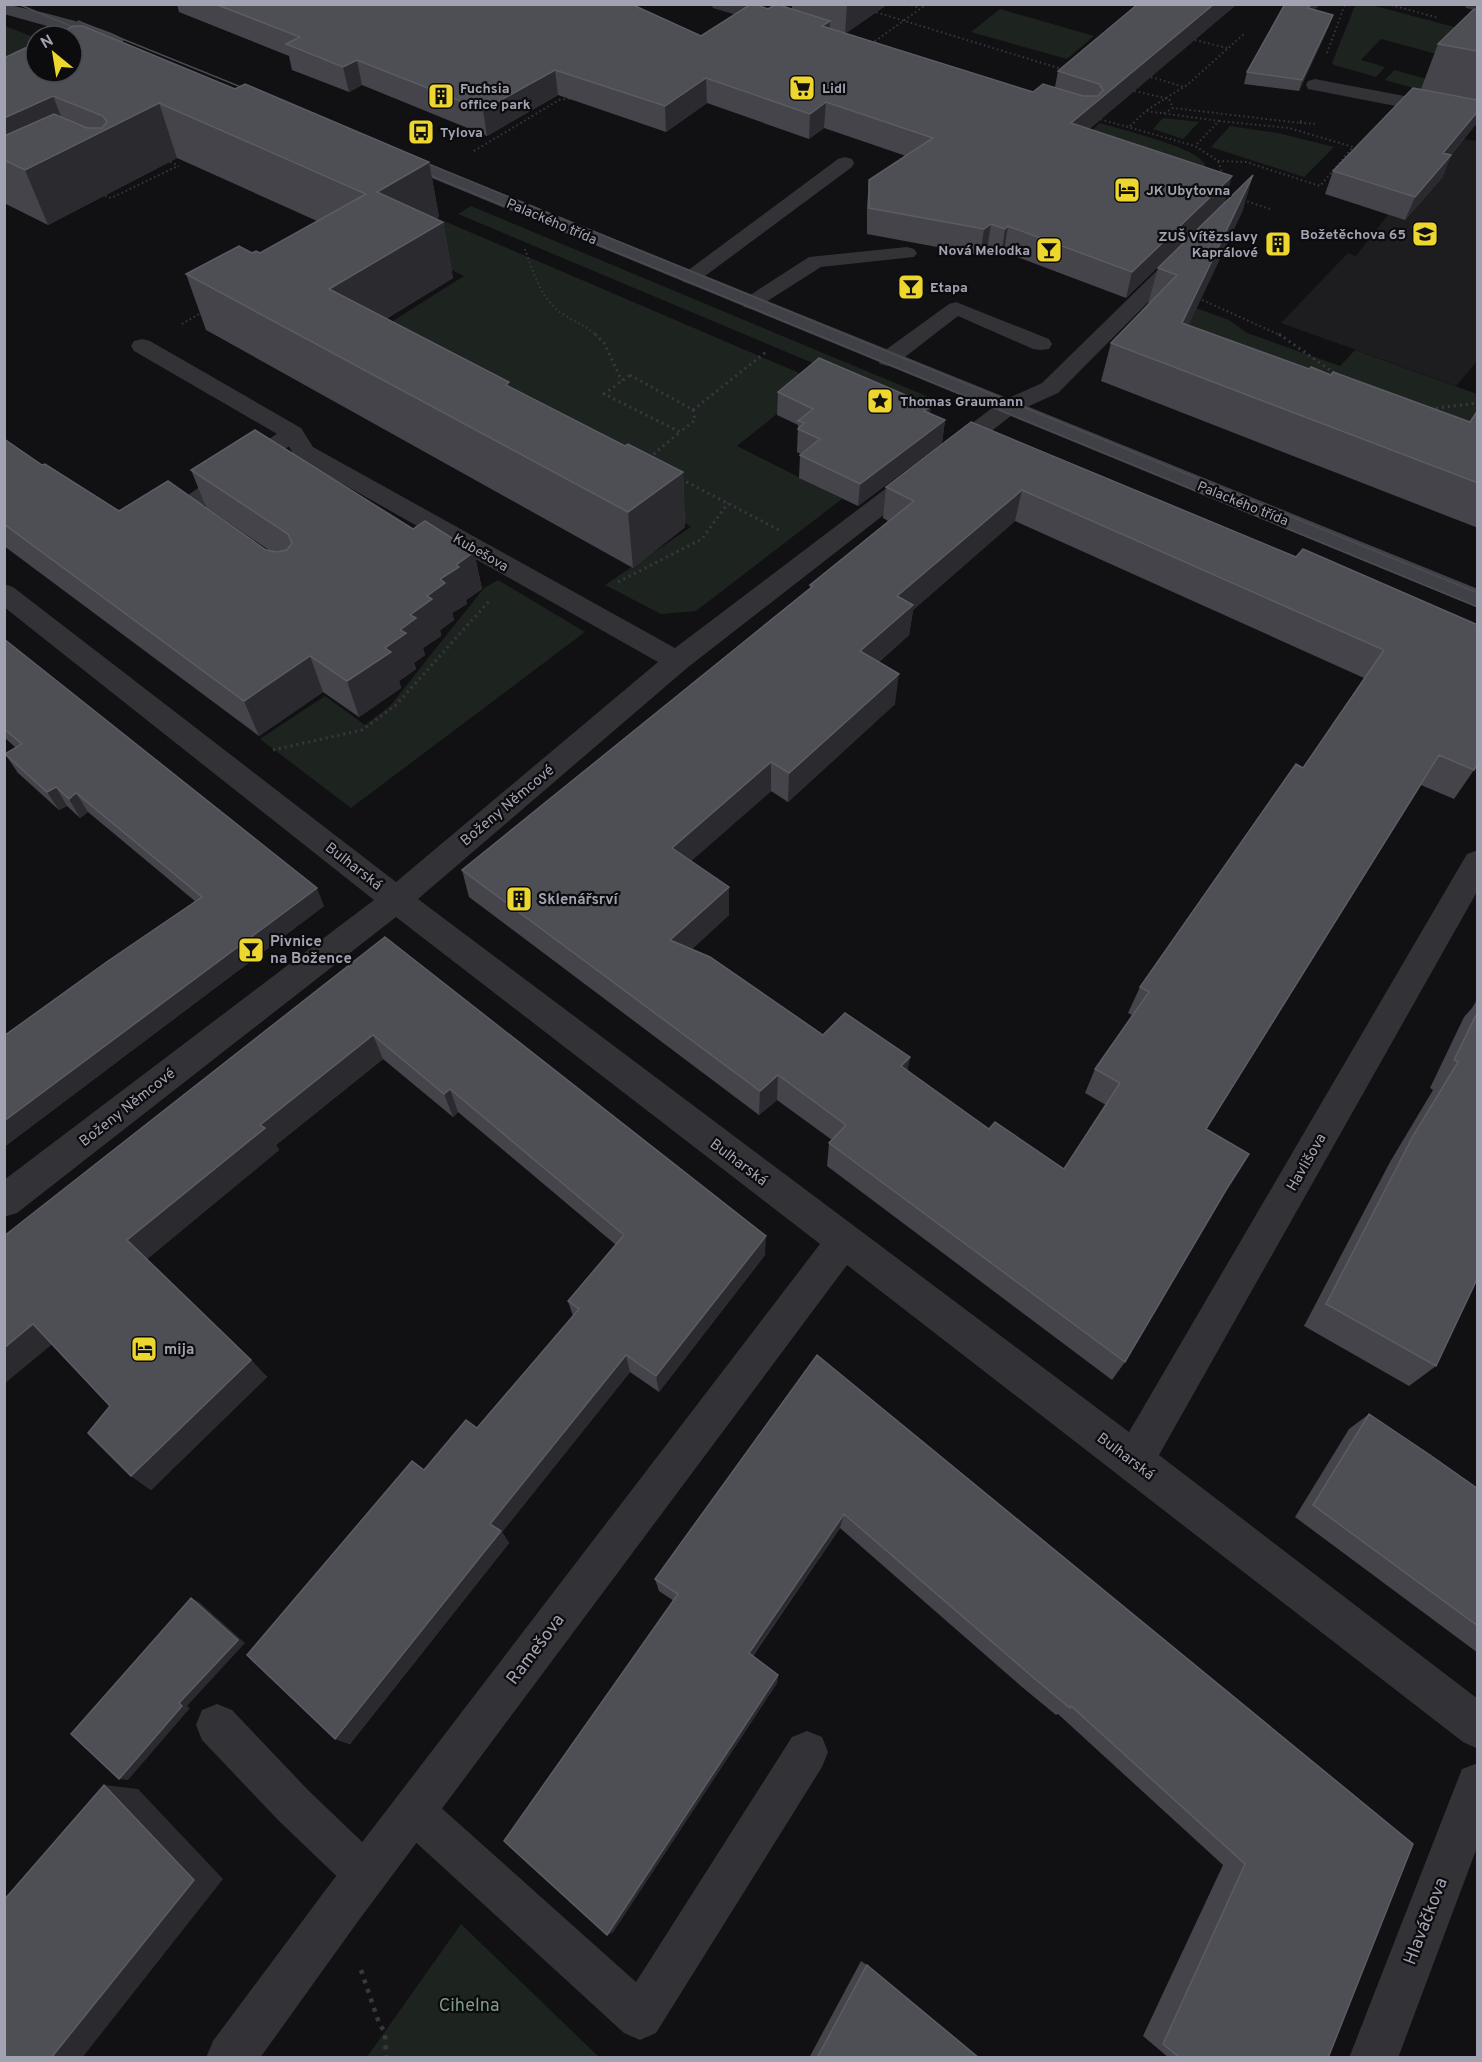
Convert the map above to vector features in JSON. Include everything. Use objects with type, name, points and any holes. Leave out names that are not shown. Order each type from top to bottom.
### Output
[{"type":"street","points":[[54,4],[97,33]]},
{"type":"street","points":[[719,4],[863,49]]},
{"type":"street","points":[[1472,4],[1478,6]]},
{"type":"street","points":[[4,9],[97,33],[133,47]]},
{"type":"street","points":[[1315,85],[1478,116]]},
{"type":"street","name":"Palackého třída","points":[[367,144],[1478,600]]},
{"type":"street","points":[[1008,407],[1050,388],[1156,283],[1231,204]]},
{"type":"street","name":"Kubešova","points":[[142,346],[293,434],[304,452],[677,661]]},
{"type":"street","name":"Boženy Němcové","points":[[4,1202],[396,900],[677,661],[1008,407]]},
{"type":"street","name":"Bulharská","points":[[4,593],[396,900],[1134,1461],[1478,1727]]},
{"type":"street","name":"Havlišova","points":[[1134,1461],[1478,862]]},
{"type":"street","name":"Ramešova","points":[[230,2058],[412,1811],[843,1242]]},
{"type":"street","name":"Hlaváčkova","points":[[1373,2058],[1478,1785]]},
{"type":"lane","points":[[690,278],[845,163]]},
{"type":"lane","points":[[751,303],[816,261],[908,253]]},
{"type":"lane","points":[[888,359],[956,308],[1041,344]]},
{"type":"lane","points":[[233,540],[186,507],[293,434]]},
{"type":"lane","points":[[217,1725],[293,1805],[366,1875]]},
{"type":"lane","points":[[412,1811],[640,2017],[807,1752]]},
{"type":"path","points":[[907,4],[921,9]]},
{"type":"path","points":[[863,49],[927,4]]},
{"type":"path","points":[[1164,113],[1173,108],[1300,123],[1345,4]]},
{"type":"path","points":[[1387,4],[1444,19]]},
{"type":"path","points":[[871,11],[1070,71]]},
{"type":"path","points":[[1129,126],[1146,111],[1169,99],[1185,87],[1245,33]]},
{"type":"path","points":[[1195,39],[1227,49]]},
{"type":"path","points":[[1151,77],[1185,87]]},
{"type":"path","points":[[1125,88],[1169,99]]},
{"type":"path","points":[[466,156],[559,100],[577,97]]},
{"type":"path","points":[[1169,99],[1173,108]]},
{"type":"path","points":[[1146,111],[1218,122],[1289,128],[1360,149]]},
{"type":"path","points":[[1086,115],[1196,146],[1218,161],[1246,162],[1320,186],[1353,147]]},
{"type":"path","points":[[1196,146],[1218,122]]},
{"type":"path","points":[[100,194],[111,198],[179,166],[158,156]]},
{"type":"path","points":[[1218,161],[1231,204],[1240,199],[1270,209]]},
{"type":"path","points":[[525,249],[538,284],[555,308],[587,326],[604,343],[622,381]]},
{"type":"path","points":[[1156,283],[1238,313],[1293,343],[1325,370],[1346,378]]},
{"type":"path","points":[[142,346],[212,306]]},
{"type":"path","points":[[693,410],[766,352]]},
{"type":"path","points":[[656,466],[646,460],[681,433],[695,420],[693,410],[630,375],[604,394],[681,433]]},
{"type":"path","points":[[1440,413],[1430,409],[1478,403]]},
{"type":"path","points":[[677,476],[820,551]]},
{"type":"path","points":[[614,584],[702,539],[728,503]]},
{"type":"path","points":[[268,752],[362,730],[396,705],[497,592]]},
{"type":"path","points":[[340,1908],[378,2024],[385,2033],[386,2058]]},
{"type":"shaded area","name":"Božetěchova 65","points":[[1466,136],[1464,139],[1477,141],[1477,361],[1456,386],[1281,323],[1348,253],[1356,256],[1388,215],[1358,204],[1363,198]]},
{"type":"green space","points":[[1357,5],[1371,5],[1477,33],[1477,65],[1381,39],[1361,60],[1385,67],[1376,77],[1334,65],[1332,63]]},
{"type":"green space","points":[[1000,9],[1094,36],[1067,59],[971,32]]},
{"type":"green space","points":[[5,26],[24,33],[24,84],[63,84],[5,109]]},
{"type":"green space","points":[[102,67],[84,75],[84,70]]},
{"type":"green space","points":[[1394,70],[1449,85],[1441,96],[1385,80]]},
{"type":"green space","points":[[1163,118],[1199,122],[1183,139],[1153,129]]},
{"type":"green space","points":[[1100,123],[1172,145],[1197,157],[1206,167],[1217,198],[1071,150]]},
{"type":"green space","points":[[1230,126],[1278,133],[1334,147],[1304,177],[1211,147]]},
{"type":"green space","points":[[471,206],[936,400],[922,409],[458,214]]},
{"type":"green space","points":[[444,221],[818,381],[737,446],[842,499],[696,611],[661,614],[605,585],[691,527],[614,480],[358,343],[464,276],[401,246]]},
{"type":"green space","points":[[1185,304],[1229,320],[1247,333],[1340,366],[1355,350],[1477,394],[1477,457],[1141,326]]},
{"type":"green space","points":[[498,580],[585,632],[351,808],[260,739],[325,696],[365,725],[390,706],[484,588]]},
{"type":"green space","name":"Cihelna","points":[[461,1924],[599,2057],[367,2057]]},
{"type":"building","points":[[215,4],[631,4],[701,36],[751,4],[768,9],[776,4],[830,21],[822,26],[1033,92],[1043,84],[1083,96],[1098,96],[1103,90],[1099,84],[1058,71],[1138,4],[1214,4],[1071,123],[1232,176],[1132,272],[1008,226],[1005,229],[991,224],[984,229],[869,208],[869,180],[933,138],[826,102],[810,114],[706,78],[665,106],[555,70],[483,110],[357,60],[343,67],[286,44],[300,37]]},
{"type":"building","points":[[1285,4],[1312,4],[1308,8],[1333,15],[1302,80],[1247,72]]},
{"type":"building","points":[[1474,9],[1478,10],[1478,51],[1438,44]]},
{"type":"building","points":[[84,26],[235,89],[245,84],[429,162],[377,192],[443,222],[329,289],[509,382],[506,385],[625,446],[628,444],[683,472],[628,512],[186,274],[239,246],[252,253],[256,251],[260,253],[366,194],[159,103],[25,170],[4,160],[4,136],[54,114],[87,128],[102,128],[107,122],[103,116],[53,96],[4,118],[4,58],[24,49],[24,84],[84,84]]},
{"type":"building","points":[[1413,88],[1478,100],[1478,111],[1443,153],[1451,155],[1415,197],[1333,171]]},
{"type":"building","points":[[1253,175],[1182,323],[1309,369],[1311,367],[1331,375],[1333,372],[1470,422],[1478,410],[1478,483],[1111,343],[1177,275],[1158,268]]},
{"type":"building","points":[[819,358],[931,406],[924,411],[945,420],[860,484],[800,455],[820,439],[798,429],[804,423],[798,421],[813,409],[778,392]]},
{"type":"building","points":[[971,422],[1296,557],[1303,549],[1478,625],[1478,763],[1474,770],[1439,755],[1206,1129],[1249,1154],[1125,1362],[829,1143],[846,1125],[778,1075],[760,1091],[462,870],[813,586],[810,585],[914,501],[886,487]],"holes":[[[1022,490],[1384,650],[1303,768],[1296,764],[1140,987],[1149,992],[1095,1069],[1120,1083],[1064,1169],[995,1122],[989,1129],[901,1066],[910,1057],[845,1013],[823,1035],[710,957],[670,940],[729,887],[672,848],[771,762],[789,773],[899,674],[860,651],[913,605],[897,596]]]},
{"type":"building","points":[[255,430],[413,529],[425,521],[474,552],[456,565],[459,567],[440,579],[445,583],[427,596],[432,599],[410,615],[416,618],[400,630],[406,633],[385,648],[391,652],[347,681],[310,656],[244,701],[4,524],[4,439],[42,465],[45,464],[119,511],[168,481],[266,550],[277,552],[287,550],[292,543],[288,534],[191,470]]},
{"type":"building","points":[[4,639],[317,888],[4,1121],[4,1036],[202,897],[76,793],[69,799],[56,787],[47,792],[5,754],[22,744],[4,729]]},
{"type":"building","points":[[385,937],[766,1236],[656,1376],[626,1355],[490,1524],[501,1531],[335,1739],[247,1655],[412,1461],[424,1470],[466,1420],[477,1428],[579,1309],[568,1301],[624,1235],[450,1089],[444,1094],[373,1035],[260,1125],[265,1128],[127,1240],[251,1360],[131,1476],[88,1433],[110,1406],[33,1324],[4,1348],[4,1236]]},
{"type":"building","points":[[1478,1011],[1478,1277],[1436,1366],[1326,1304],[1413,1136],[1458,1062],[1454,1060]]},
{"type":"building","points":[[817,1355],[1413,1844],[1328,2058],[1180,2058],[1163,2044],[1245,1864],[1071,1706],[1070,1708],[1035,1679],[844,1514],[749,1653],[778,1675],[607,1935],[504,1841],[678,1594],[655,1579]]},
{"type":"building","points":[[1369,1414],[1478,1489],[1478,1626],[1313,1505]]},
{"type":"building","points":[[191,1598],[238,1640],[179,1703],[182,1706],[119,1779],[71,1734]]},
{"type":"building","points":[[104,1785],[194,1880],[51,2058],[4,2058],[4,1900]]},
{"type":"building","points":[[867,1965],[979,2058],[817,2058]]},
{"type":"tram line","points":[[18,4],[87,33]]},
{"type":"tram line","points":[[78,21],[256,93]]},
{"type":"tram line","points":[[414,158],[1478,593]]},
{"type":"tram line","points":[[417,170],[1478,607]]},
{"type":"place","name":"Lidl","points":[[802,88]]},
{"type":"place","name":"Fuchsia office park","points":[[441,96]]},
{"type":"place","name":"Tylova","points":[[421,132]]},
{"type":"place","name":"JK Ubytovna","points":[[1127,190]]},
{"type":"place","name":"Božetěchova 65","points":[[1425,234]]},
{"type":"place","name":"ZUŠ Vítězslavy Kaprálové","points":[[1278,244]]},
{"type":"place","name":"Nová Melodka","points":[[1049,250]]},
{"type":"place","name":"Etapa","points":[[911,287]]},
{"type":"place","name":"Thomas Graumann","points":[[880,401]]},
{"type":"place","name":"Sklenářsrví","points":[[519,899]]},
{"type":"place","name":"Pivnice na Božence","points":[[251,950]]},
{"type":"place","name":"mija","points":[[144,1349]]}]
